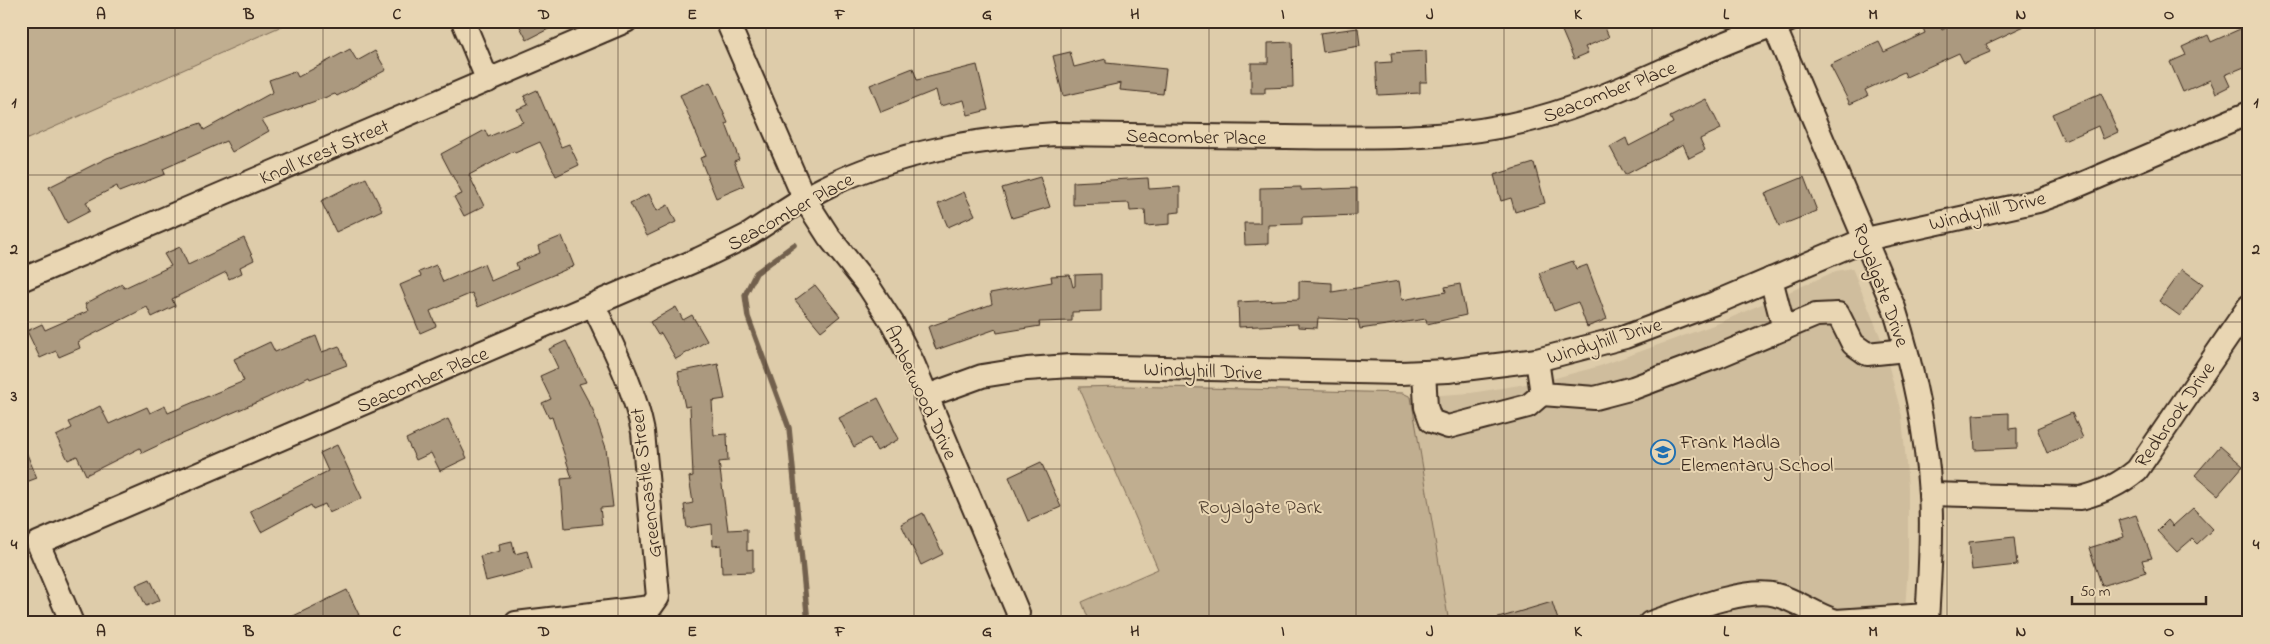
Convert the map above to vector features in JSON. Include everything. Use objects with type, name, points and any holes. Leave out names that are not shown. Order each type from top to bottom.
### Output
[{"type":"street","points":[[463,21],[488,81]]},
{"type":"street","name":"Knoll Krest Street","points":[[21,280],[626,21]]},
{"type":"street","name":"Amberwood Drive","points":[[727,21],[804,198],[893,324],[927,396],[1018,613]]},
{"type":"street","name":"Seacomber Place","points":[[72,623],[38,543],[699,260],[748,235],[804,198],[869,168],[950,146],[1015,137],[1065,134],[1410,138],[1475,132],[1537,118],[1583,104],[1778,23]]},
{"type":"street","name":"Royalgate Drive","points":[[1778,23],[1894,308],[1906,350],[1920,413],[1930,494],[1927,619]]},
{"type":"street","name":"Windyhill Drive","points":[[927,396],[982,376],[1027,369],[1070,366],[1362,374],[1424,372],[1537,360],[1644,330],[1866,239],[2038,201],[2249,113]]},
{"type":"street","points":[[1771,279],[1784,329]]},
{"type":"street","name":"Greencastle Street","points":[[516,623],[651,607],[658,597],[642,424],[632,388],[594,306]]},
{"type":"street","name":"Redbrook Drive","points":[[1930,494],[2081,498],[2104,492],[2122,482],[2137,470],[2249,306]]},
{"type":"street","points":[[1424,372],[1426,407],[1431,421],[1448,427],[1528,406],[1542,394],[1595,398],[1614,393],[1716,357],[1816,315],[1838,314],[1853,344],[1867,354],[1906,350]]},
{"type":"street","points":[[1537,360],[1542,394]]},
{"type":"street","points":[[1650,623],[1745,594],[1767,593],[1779,595],[1823,618],[1836,621],[1927,619]]},
{"type":"shaded area","name":"Frank Madla Elementary School","points":[[1852,268],[1882,341],[1902,416],[1908,487],[1908,567],[1904,623],[1449,623],[1411,397],[1471,393],[1544,381],[1600,366],[1719,323],[1836,271]]},
{"type":"green space","points":[[21,21],[293,21],[23,141]]},
{"type":"green space","name":"Royalgate Park","points":[[1124,386],[1403,393],[1411,397],[1449,623],[1090,623],[1082,602],[1158,569],[1079,387]]},
{"type":"building","points":[[517,21],[564,21],[527,40]]},
{"type":"building","points":[[1584,21],[1602,21],[1609,37],[1585,47],[1588,53],[1574,59],[1562,31]]},
{"type":"building","points":[[1920,21],[1938,21],[1942,30],[1960,21],[2035,21],[1986,44],[1990,52],[1964,63],[1959,53],[1906,77],[1904,72],[1865,90],[1868,96],[1850,104],[1830,65],[1879,42],[1884,52],[1925,33]]},
{"type":"building","points":[[2249,25],[2249,65],[2225,75],[2230,86],[2216,93],[2210,80],[2183,92],[2170,62],[2186,55],[2182,47],[2208,35],[2211,42]]},
{"type":"building","points":[[1358,28],[1360,46],[1323,52],[1320,33]]},
{"type":"building","points":[[1292,42],[1293,87],[1265,88],[1265,93],[1251,93],[1251,63],[1268,63],[1268,43]]},
{"type":"building","points":[[350,49],[357,61],[375,51],[386,70],[337,96],[335,94],[262,120],[269,131],[232,152],[226,141],[163,169],[165,174],[119,192],[117,186],[86,202],[90,211],[67,223],[49,187],[107,158],[183,129],[201,123],[204,130],[273,92],[269,80],[295,71],[298,77]]},
{"type":"building","points":[[1426,51],[1427,82],[1420,82],[1420,93],[1378,95],[1376,63],[1392,62],[1391,53]]},
{"type":"building","points":[[1070,52],[1074,67],[1106,59],[1106,63],[1166,69],[1163,94],[1120,90],[1121,83],[1063,96],[1053,56]]},
{"type":"building","points":[[977,65],[988,110],[968,115],[964,100],[940,106],[936,90],[881,112],[870,85],[913,68],[917,80]]},
{"type":"building","points":[[710,82],[728,123],[726,124],[739,159],[734,161],[744,186],[716,198],[700,158],[706,156],[680,95]]},
{"type":"building","points":[[537,90],[561,147],[569,144],[579,165],[556,176],[540,142],[515,153],[514,151],[469,175],[484,206],[464,216],[454,197],[462,194],[441,154],[485,130],[488,137],[523,122],[517,109],[528,105],[524,96]]},
{"type":"building","points":[[2101,93],[2118,132],[2103,139],[2098,126],[2064,141],[2052,114]]},
{"type":"building","points":[[1706,99],[1721,129],[1700,139],[1705,150],[1689,158],[1683,144],[1625,175],[1610,147],[1626,138],[1629,146],[1673,123],[1670,117]]},
{"type":"building","points":[[1534,163],[1545,203],[1515,212],[1511,198],[1501,201],[1494,175]]},
{"type":"building","points":[[1040,177],[1050,207],[1012,218],[1002,188]]},
{"type":"building","points":[[1804,177],[1817,211],[1779,226],[1765,193]]},
{"type":"building","points":[[366,178],[382,210],[336,232],[321,201]]},
{"type":"building","points":[[1148,178],[1149,189],[1180,187],[1180,212],[1170,213],[1170,224],[1146,226],[1145,210],[1130,211],[1129,203],[1073,205],[1073,182]]},
{"type":"building","points":[[1301,187],[1301,190],[1357,188],[1357,215],[1302,217],[1302,224],[1268,225],[1268,244],[1245,245],[1244,223],[1260,223],[1260,188]]},
{"type":"building","points":[[964,192],[975,215],[948,227],[938,204]]},
{"type":"building","points":[[649,194],[657,211],[668,205],[676,222],[647,236],[630,203]]},
{"type":"building","points":[[562,236],[574,266],[478,307],[472,293],[430,311],[436,326],[420,333],[400,285],[421,276],[419,272],[436,265],[443,282],[484,264],[491,281],[518,269],[516,263],[540,253],[538,246]]},
{"type":"building","points":[[244,238],[254,260],[240,267],[242,273],[229,279],[226,272],[172,299],[175,306],[152,317],[147,307],[78,342],[80,348],[59,357],[56,351],[40,358],[27,331],[42,324],[45,330],[88,311],[85,304],[122,284],[124,288],[171,266],[164,254],[180,247],[188,265]]},
{"type":"building","points":[[1573,261],[1576,269],[1587,265],[1607,319],[1587,327],[1578,302],[1554,311],[1539,273]]},
{"type":"building","points":[[2182,269],[2203,284],[2180,316],[2159,301]]},
{"type":"building","points":[[1101,274],[1101,311],[1072,312],[1072,321],[1039,322],[1040,326],[997,333],[996,329],[936,350],[928,327],[992,304],[990,293],[1052,282],[1051,276],[1070,275],[1073,287],[1075,286],[1075,275]]},
{"type":"building","points":[[1299,281],[1332,283],[1332,292],[1399,281],[1402,300],[1446,292],[1445,287],[1460,284],[1466,315],[1427,324],[1426,319],[1360,329],[1358,320],[1318,318],[1317,328],[1298,327],[1298,324],[1239,327],[1238,302],[1299,299]]},
{"type":"building","points":[[815,285],[840,316],[821,331],[795,300]]},
{"type":"building","points":[[676,307],[683,320],[692,315],[707,341],[676,359],[661,333],[658,335],[650,322]]},
{"type":"building","points":[[316,336],[322,352],[339,346],[347,365],[310,379],[309,377],[267,398],[142,453],[140,448],[86,475],[77,456],[68,460],[56,436],[72,428],[69,422],[100,406],[109,424],[147,407],[150,413],[165,406],[168,413],[244,381],[234,359],[270,342],[275,352]]},
{"type":"building","points":[[566,341],[586,382],[579,384],[593,410],[606,448],[613,507],[600,508],[602,524],[565,528],[561,479],[572,478],[552,417],[549,418],[542,403],[551,399],[540,376],[558,368],[549,349]]},
{"type":"building","points":[[718,364],[725,399],[712,401],[714,435],[727,434],[728,461],[719,462],[728,530],[747,529],[747,551],[753,550],[753,572],[722,573],[721,545],[713,546],[712,524],[687,528],[684,505],[693,503],[689,477],[693,476],[690,406],[685,407],[678,372]]},
{"type":"building","points":[[878,398],[899,439],[877,451],[870,438],[854,447],[839,418]]},
{"type":"building","points":[[2009,413],[2009,429],[2017,428],[2017,448],[1975,450],[1973,415]]},
{"type":"building","points":[[2072,413],[2083,438],[2047,453],[2037,428]]},
{"type":"building","points":[[448,419],[467,458],[440,471],[431,453],[416,460],[406,439]]},
{"type":"building","points":[[21,440],[37,478],[21,484]]},
{"type":"building","points":[[337,445],[362,498],[329,513],[325,504],[313,509],[311,505],[261,532],[250,511],[328,471],[320,453]]},
{"type":"building","points":[[2220,446],[2243,466],[2218,495],[2195,475]]},
{"type":"building","points":[[1041,462],[1061,507],[1028,521],[1009,477]]},
{"type":"building","points":[[2193,508],[2213,529],[2197,544],[2192,539],[2177,552],[2157,531],[2168,520],[2173,526]]},
{"type":"building","points":[[923,513],[943,554],[921,565],[901,524]]},
{"type":"building","points":[[2136,515],[2152,558],[2142,560],[2146,572],[2102,586],[2089,548],[2124,537],[2119,520]]},
{"type":"building","points":[[2014,537],[2017,565],[1972,570],[1969,542]]},
{"type":"building","points":[[512,541],[515,554],[527,551],[532,569],[486,581],[480,556],[500,551],[499,544]]},
{"type":"building","points":[[150,579],[160,600],[146,606],[136,585]]},
{"type":"building","points":[[347,590],[359,615],[344,623],[279,623]]},
{"type":"building","points":[[1552,602],[1559,623],[1496,623],[1495,619]]},
{"type":"waterway","points":[[794,245],[756,273],[745,295],[748,317],[789,428],[808,623]]},
{"type":"place","name":"Frank Madla Elementary School","points":[[1663,452]]}]
